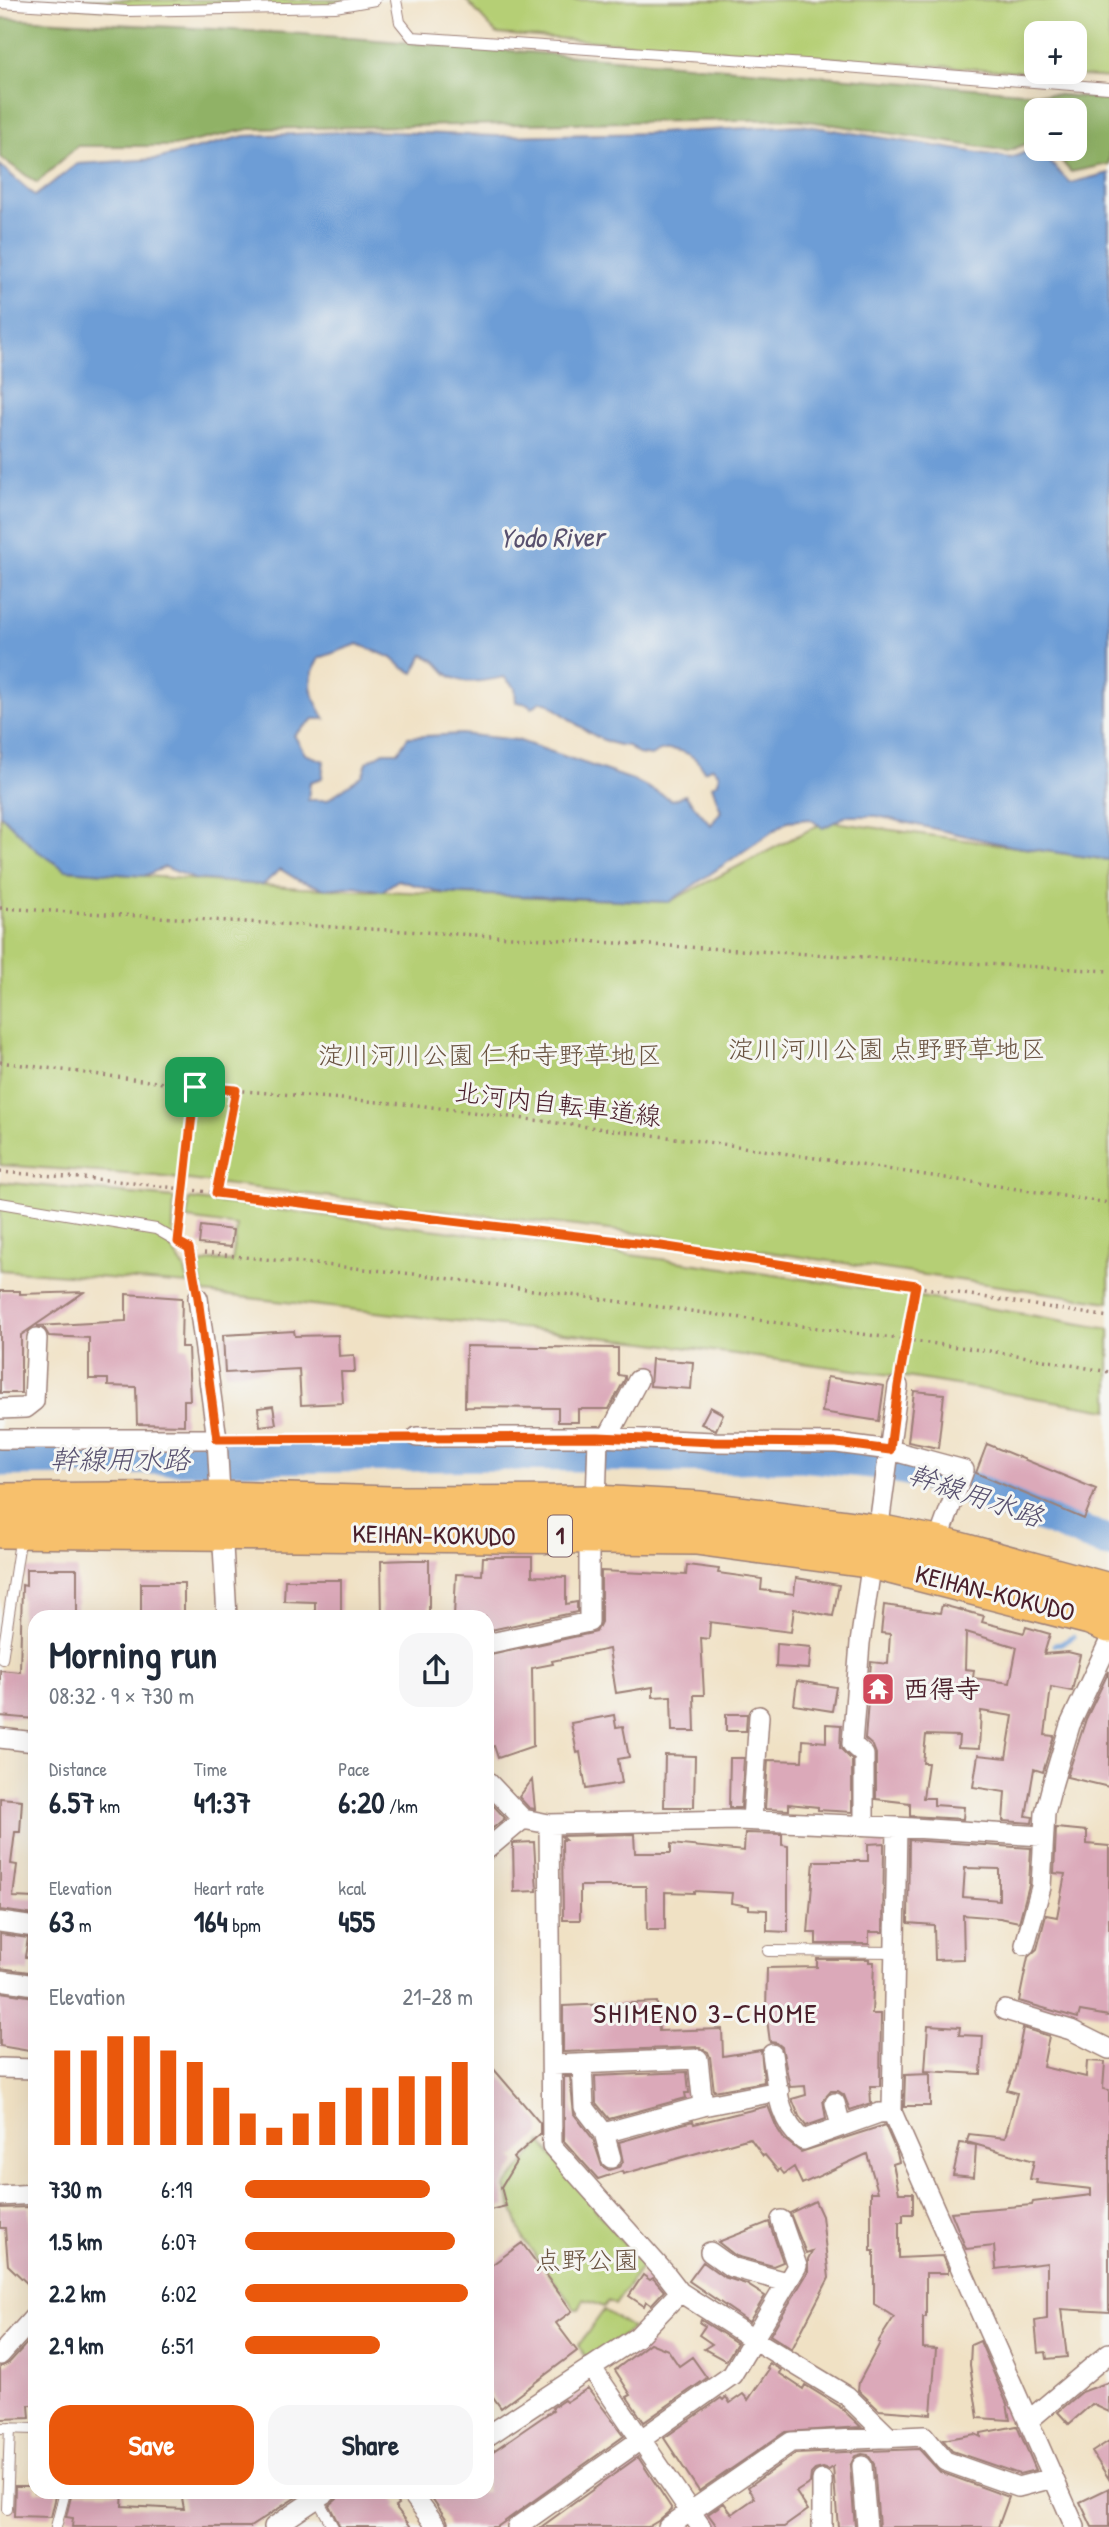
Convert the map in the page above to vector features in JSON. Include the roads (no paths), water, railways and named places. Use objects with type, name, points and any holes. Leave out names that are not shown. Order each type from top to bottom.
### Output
[{"type":"highway","name":"KEIHAN-KOKUDO","points":[[0,1501],[220,1486],[392,1504],[701,1508],[875,1546],[1109,1625]]},
{"type":"highway","name":"KEIHAN-KOKUDO","points":[[11,1530],[222,1533],[594,1507]]},
{"type":"highway","name":"KEIHAN-KOKUDO","points":[[875,1546],[937,1544],[1109,1590]]},
{"type":"street","points":[[198,1298],[217,1442],[227,1610]]},
{"type":"street","points":[[0,1409],[24,1408],[34,1401],[37,1338]]},
{"type":"street","points":[[494,1642],[589,1622],[594,1507],[603,1437],[638,1380]]},
{"type":"street","points":[[864,1825],[864,1755],[852,1744],[860,1643],[898,1386]]},
{"type":"street","points":[[417,1437],[603,1437],[714,1442],[837,1443],[890,1450],[964,1470],[937,1544]]},
{"type":"street","points":[[0,1439],[217,1442]]},
{"type":"street","points":[[1025,1945],[1041,1887],[1045,1813],[1070,1725],[1109,1642]]},
{"type":"street","points":[[752,1821],[759,1716]]},
{"type":"street","points":[[0,1738],[28,1741]]},
{"type":"street","points":[[494,1788],[523,1819],[549,1824],[752,1821],[1042,1836]]},
{"type":"street","points":[[494,1841],[523,1819]]},
{"type":"street","points":[[549,1824],[552,2146],[680,2292],[847,2396],[890,2438]]},
{"type":"street","points":[[897,1827],[892,2112],[1075,2527]]},
{"type":"street","points":[[0,1922],[28,1926]]},
{"type":"street","points":[[0,1980],[28,1984]]},
{"type":"street","points":[[1004,2010],[1071,2030],[1109,2049]]},
{"type":"street","points":[[772,2054],[782,2113],[793,2133],[803,2140],[879,2113],[892,2112]]},
{"type":"street","points":[[552,2065],[698,2059],[703,2106]]},
{"type":"street","points":[[582,2064],[584,2107],[604,2133],[611,2158]]},
{"type":"street","points":[[0,2068],[28,2069]]},
{"type":"street","points":[[604,2133],[703,2106],[779,2091]]},
{"type":"street","points":[[835,2103],[841,2126]]},
{"type":"street","points":[[0,2196],[28,2194]]},
{"type":"street","points":[[517,2527],[732,2375],[797,2266],[781,2220]]},
{"type":"street","points":[[710,2252],[731,2267],[786,2282]]},
{"type":"street","points":[[494,2432],[637,2337],[680,2292]]},
{"type":"street","points":[[0,2355],[28,2324]]},
{"type":"street","points":[[1028,2421],[1109,2353]]},
{"type":"street","points":[[591,2367],[696,2519]]},
{"type":"street","points":[[668,2527],[696,2519],[791,2442],[924,2436],[944,2461],[1018,2487],[1053,2479]]},
{"type":"street","points":[[862,2466],[867,2527]]},
{"type":"street","points":[[822,2480],[822,2527]]},
{"type":"street","points":[[274,2527],[316,2499]]},
{"type":"street","points":[[416,2499],[437,2527]]},
{"type":"lane","points":[[0,4],[127,11],[335,7],[375,0]]},
{"type":"lane","points":[[396,0],[400,22],[412,37],[1109,88]]},
{"type":"lane","points":[[0,1203],[156,1229],[189,1248],[198,1298]]},
{"type":"lane","points":[[2,1659],[11,1530]]},
{"type":"lane","points":[[768,1951],[895,1952]]},
{"type":"lane","points":[[7,2509],[5,2428],[28,2429]]},
{"type":"lane","points":[[56,2527],[63,2499]]},
{"type":"lane","points":[[323,2499],[333,2527]]},
{"type":"water","name":"Yodo River","points":[[801,125],[1011,158],[1024,153],[1024,161],[1049,161],[1070,183],[1109,173],[1109,860],[1011,846],[877,816],[846,816],[823,828],[810,819],[788,821],[669,902],[443,893],[398,880],[382,891],[355,886],[325,889],[298,880],[280,869],[263,885],[194,879],[165,867],[144,876],[66,870],[36,850],[0,814],[0,165],[35,196],[77,164],[157,159],[244,136],[366,131],[497,136],[658,133]],"holes":[[[358,644],[392,658],[414,673],[423,655],[434,660],[450,676],[460,680],[479,681],[504,677],[515,688],[516,702],[528,704],[532,708],[540,702],[547,702],[585,730],[606,741],[628,746],[638,754],[651,756],[666,750],[688,754],[704,771],[713,767],[719,774],[718,782],[712,786],[721,811],[711,825],[685,795],[672,800],[633,780],[517,740],[461,734],[408,737],[398,752],[384,752],[367,762],[363,775],[327,800],[308,800],[310,782],[322,778],[324,761],[305,754],[294,735],[314,719],[325,719],[316,703],[311,682],[319,658]]]},
{"type":"waterway","name":"幹線用水路","points":[[0,1460],[500,1454],[736,1457],[800,1455],[872,1462],[917,1471],[1109,1542]]},
{"type":"waterway","points":[[1054,1645],[1073,1637]]},
{"type":"place","name":"西得寺","points":[[878,1689]]},
{"type":"district","name":"SHIMENO 3-CHOME","points":[[706,2013]]},
{"type":"park label","name":"淀川河川公園 点野野草地区","points":[[887,1049]]},
{"type":"park label","name":"淀川河川公園 仁和寺野草地区","points":[[490,1055]]},
{"type":"park label","name":"点野公園","points":[[587,2260]]}]
